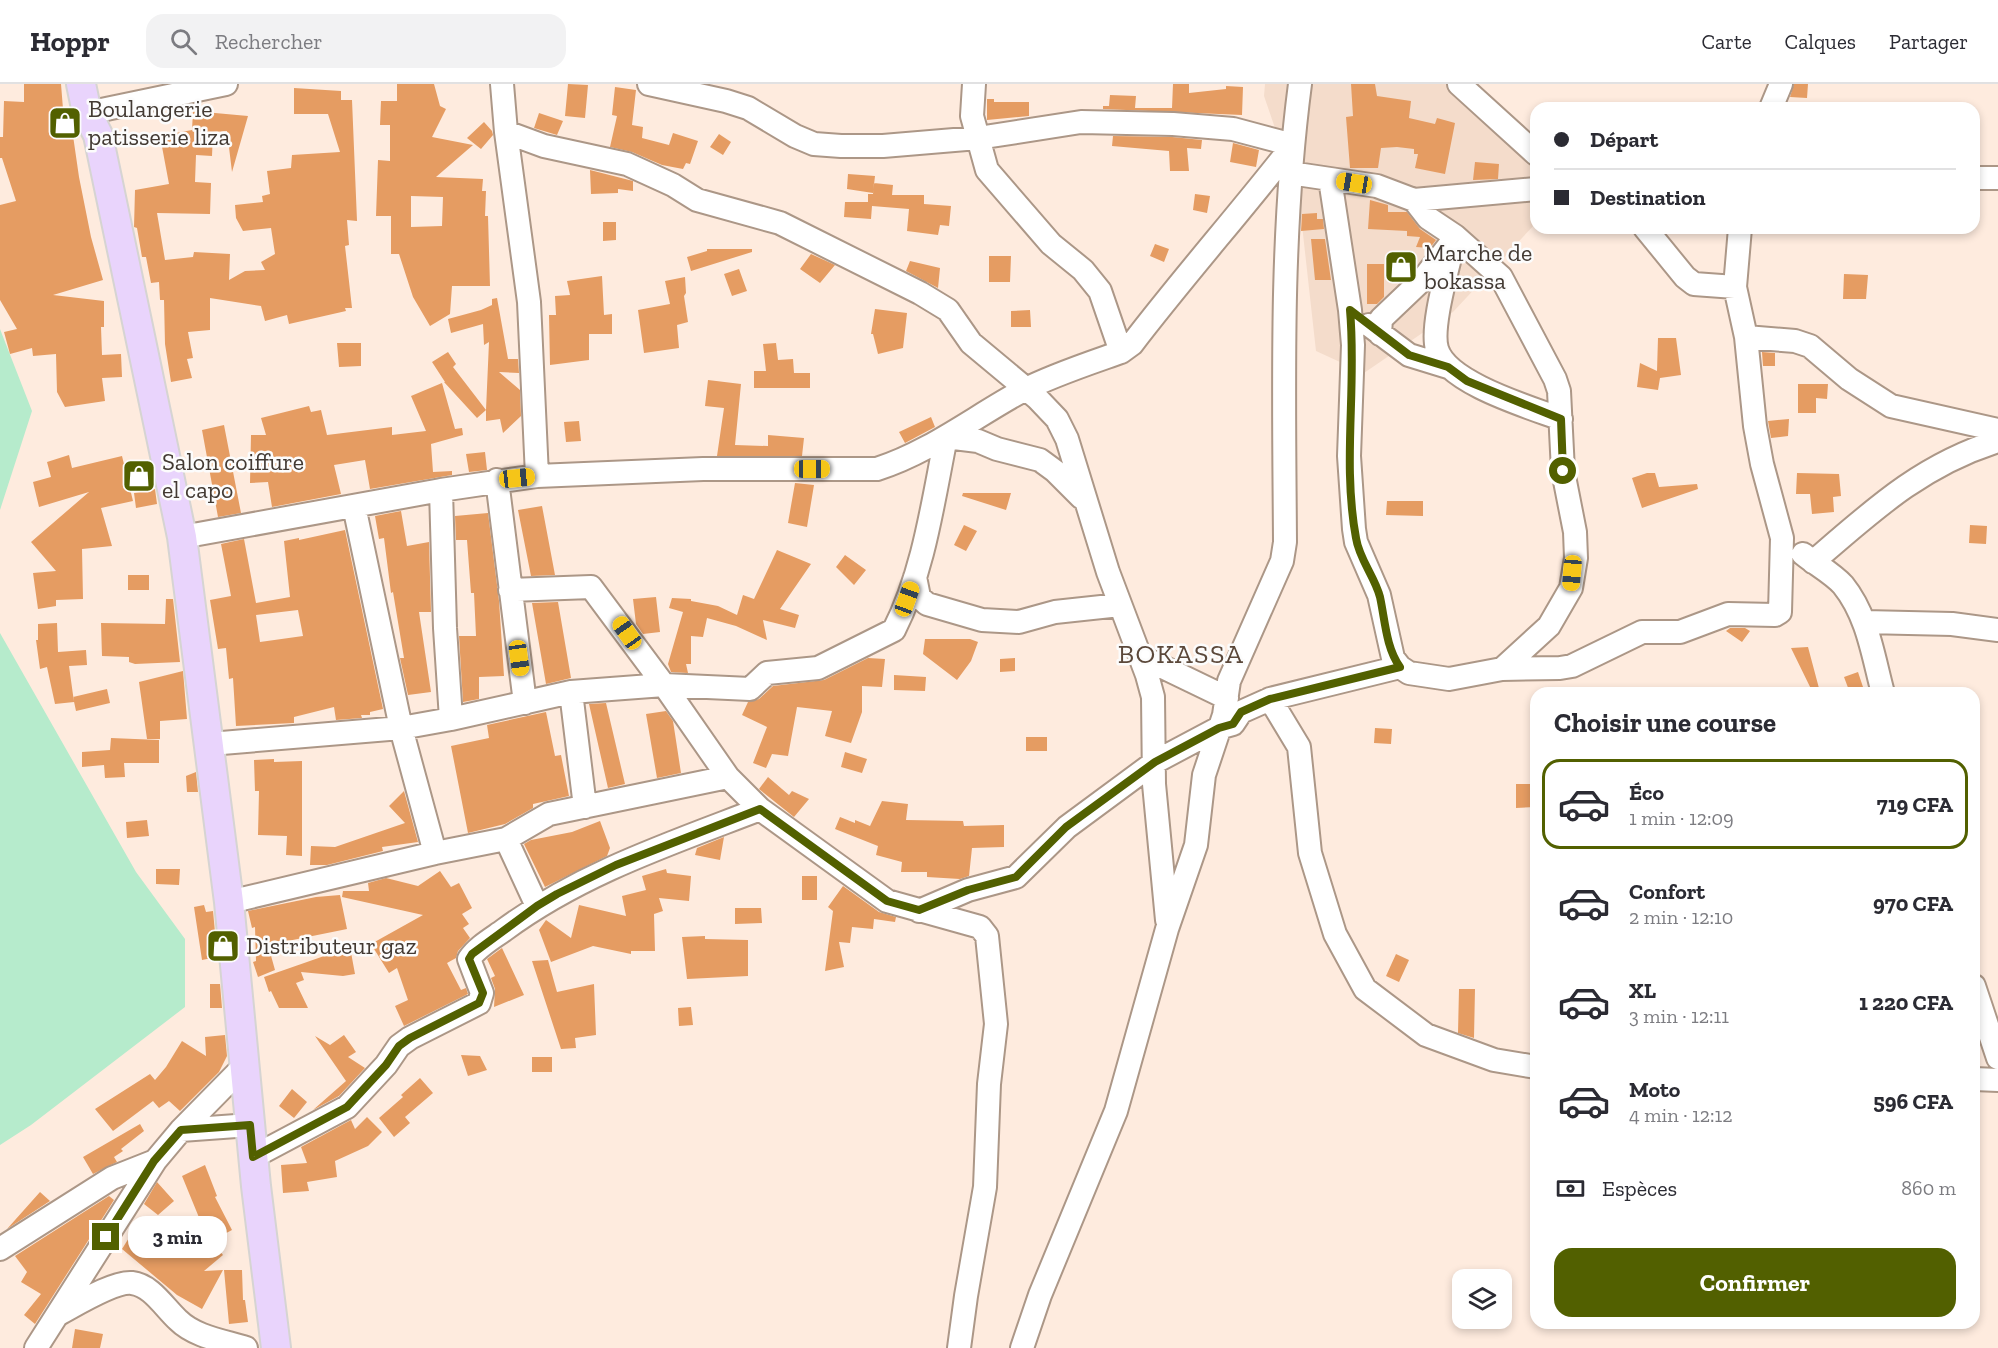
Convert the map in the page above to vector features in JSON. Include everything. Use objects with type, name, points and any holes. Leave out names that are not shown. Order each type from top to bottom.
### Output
[{"type":"main road","points":[[81,84],[87,113],[98,135],[182,537],[229,902],[253,1157],[276,1348]]},
{"type":"street","points":[[87,113],[226,84]]},
{"type":"street","points":[[502,84],[506,132],[530,302],[537,476]]},
{"type":"street","points":[[649,84],[748,108],[795,136],[814,144],[883,146],[978,138],[1081,122],[1105,122],[1233,129],[1293,146]]},
{"type":"street","points":[[974,84],[972,116],[987,170],[1051,244],[1083,270],[1100,291],[1121,352]]},
{"type":"street","points":[[1022,1348],[1040,1296],[1116,1111],[1167,928],[1197,845],[1204,775],[1227,698],[1229,681],[1282,561],[1285,543],[1284,303],[1290,173],[1300,84]]},
{"type":"street","points":[[1459,84],[1530,149]]},
{"type":"street","points":[[1774,102],[1781,84]]},
{"type":"street","points":[[506,132],[544,146],[627,164],[673,185],[697,200],[780,223],[948,310],[971,343],[1043,405],[1062,428],[1084,500],[1153,697],[1154,784],[1167,928]]},
{"type":"street","points":[[182,537],[497,480],[537,476],[703,469],[877,470],[897,463],[946,437],[1024,390],[1121,352],[1132,344],[1186,273],[1225,231],[1293,146]]},
{"type":"street","points":[[1290,173],[1377,186],[1414,200],[1530,190]]},
{"type":"street","points":[[1980,178],[1998,178]]},
{"type":"street","points":[[1330,179],[1350,310],[1353,345],[1349,456],[1356,542],[1379,595],[1393,658],[1409,673],[1449,679],[1502,669],[1572,666],[1642,632],[1680,632],[1728,614],[1776,615],[1780,612],[1782,538],[1762,464],[1755,426],[1746,337],[1735,287],[1739,234]]},
{"type":"street","points":[[1414,200],[1428,218],[1455,236],[1501,276],[1556,379],[1561,419],[1563,471],[1575,531],[1576,558],[1571,588],[1542,634],[1524,647],[1502,669]]},
{"type":"street","points":[[1650,234],[1685,277],[1694,284],[1735,287]]},
{"type":"street","points":[[1380,334],[1381,319],[1424,279],[1455,236]]},
{"type":"street","points":[[1448,367],[1437,349],[1436,326],[1455,236]]},
{"type":"street","points":[[1350,310],[1409,355],[1448,367],[1467,381],[1561,419]]},
{"type":"street","points":[[1746,337],[1795,341],[1810,346],[1850,379],[1891,406],[1998,430]]},
{"type":"street","points":[[946,437],[978,441],[997,449],[1040,460],[1055,471],[1084,500]]},
{"type":"street","points":[[210,744],[401,728],[571,692],[664,685],[750,689],[767,673],[819,668],[894,630],[900,620],[915,578],[946,437]]},
{"type":"street","points":[[1813,562],[1893,494],[1917,477],[1956,456],[1998,441]]},
{"type":"street","points":[[497,480],[525,703]]},
{"type":"street","points":[[441,490],[445,628],[452,719]]},
{"type":"street","points":[[354,506],[401,728],[435,853]]},
{"type":"street","points":[[1782,538],[1841,584],[1855,602],[1865,622],[1881,687]]},
{"type":"street","points":[[915,578],[919,597],[937,609],[982,620],[1019,622],[1055,612],[1120,605]]},
{"type":"street","points":[[510,591],[591,587],[664,685],[728,777],[760,809],[887,901],[980,927],[987,936],[996,1024],[989,1084],[985,1187],[959,1348]]},
{"type":"street","points":[[900,620],[937,609]]},
{"type":"street","points":[[1865,622],[1952,624],[1998,630]]},
{"type":"street","points":[[1140,656],[1227,698]]},
{"type":"street","points":[[919,910],[968,890],[1016,877],[1066,827],[1155,762],[1219,728],[1233,724],[1241,712],[1270,699],[1400,667]]},
{"type":"street","points":[[571,692],[585,807]]},
{"type":"street","points":[[1270,699],[1299,747],[1310,854],[1335,934],[1365,989],[1426,1035],[1494,1060],[1530,1067]]},
{"type":"street","points":[[229,902],[506,838],[549,814],[728,777]]},
{"type":"street","points":[[253,1157],[347,1107],[386,1065],[399,1046],[410,1038],[479,1003],[483,993],[469,959],[480,947],[537,906],[616,865],[760,809]]},
{"type":"street","points":[[506,838],[537,906]]},
{"type":"street","points":[[1980,1004],[1998,1058]]},
{"type":"street","points":[[36,1348],[154,1161],[245,1065]]},
{"type":"street","points":[[1980,1079],[1998,1080]]},
{"type":"street","points":[[181,1130],[250,1125]]},
{"type":"street","points":[[0,1250],[112,1178],[154,1161]]},
{"type":"street","points":[[59,1314],[107,1290],[129,1282],[144,1286],[180,1322],[195,1332],[246,1348]]},
{"type":"shaded area","name":"Marche de bokassa","points":[[1265,84],[1476,84],[1530,149],[1530,229],[1453,312],[1364,373],[1316,351],[1299,198],[1264,96]]},
{"type":"green space","points":[[0,329],[32,411],[0,510]]},
{"type":"green space","points":[[0,633],[136,872],[185,939],[185,1007],[31,1125],[0,1145]]},
{"type":"building","points":[[24,84],[61,84],[63,109],[69,108],[79,177],[91,237],[103,280],[53,295],[104,301],[104,327],[101,327],[102,355],[121,354],[122,377],[102,378],[105,401],[65,407],[57,392],[56,354],[33,356],[32,348],[10,354],[4,332],[17,329],[0,300],[0,205],[16,201],[2,158],[0,158],[0,137],[3,137],[4,101],[24,102]]},
{"type":"building","points":[[397,84],[434,84],[440,106],[446,109],[432,137],[473,145],[436,177],[483,179],[482,191],[486,191],[485,216],[488,216],[490,286],[452,286],[450,314],[430,326],[413,297],[399,254],[391,254],[391,216],[376,216],[378,160],[390,161],[390,125],[380,125],[381,101],[397,101]],"holes":[[[411,196],[443,197],[442,226],[411,227]]]},
{"type":"building","points":[[568,84],[588,85],[585,118],[565,116]]},
{"type":"building","points":[[1173,84],[1189,84],[1189,93],[1226,89],[1226,86],[1243,87],[1242,115],[1103,109],[1103,106],[1109,106],[1110,95],[1136,96],[1135,108],[1172,108]]},
{"type":"building","points":[[1351,84],[1375,84],[1377,96],[1411,101],[1409,118],[1435,124],[1437,118],[1455,123],[1445,174],[1415,168],[1418,154],[1414,154],[1414,149],[1397,147],[1381,148],[1378,168],[1350,168],[1346,117],[1353,116]]},
{"type":"building","points":[[1794,84],[1808,84],[1807,98],[1790,97]]},
{"type":"building","points":[[615,87],[636,90],[632,125],[643,127],[642,138],[669,145],[673,133],[698,141],[690,164],[686,163],[683,169],[662,165],[632,152],[610,147],[617,116],[612,115]]},
{"type":"building","points":[[294,88],[341,91],[341,100],[352,100],[357,221],[347,220],[349,245],[345,246],[352,308],[289,324],[287,315],[265,321],[261,306],[210,298],[210,330],[188,332],[193,358],[187,359],[192,378],[171,382],[165,344],[164,300],[160,300],[159,282],[151,283],[146,257],[142,257],[137,228],[134,227],[135,190],[169,184],[160,136],[192,130],[193,111],[248,116],[232,172],[227,131],[213,132],[212,156],[196,155],[195,182],[211,183],[210,214],[157,213],[165,260],[193,257],[194,252],[230,254],[229,280],[245,271],[265,270],[261,262],[275,254],[271,228],[243,231],[236,218],[235,205],[263,202],[262,196],[270,194],[267,171],[291,168],[292,155],[340,152],[328,114],[294,114]]},
{"type":"building","points":[[987,99],[994,99],[994,102],[1029,102],[1029,116],[987,120]]},
{"type":"building","points":[[539,113],[563,121],[557,135],[534,128]]},
{"type":"building","points":[[484,122],[493,135],[481,149],[467,138]]},
{"type":"building","points":[[719,134],[731,142],[723,155],[710,147]]},
{"type":"building","points":[[1113,136],[1202,140],[1201,149],[1187,148],[1189,171],[1170,171],[1169,151],[1112,146]]},
{"type":"building","points":[[1233,143],[1259,150],[1256,167],[1230,162]]},
{"type":"building","points":[[1475,162],[1499,164],[1498,179],[1473,180]]},
{"type":"building","points":[[590,170],[633,181],[633,191],[618,189],[618,193],[591,194]]},
{"type":"building","points":[[848,174],[875,176],[873,193],[847,189]]},
{"type":"building","points":[[874,183],[893,185],[892,195],[924,195],[924,204],[951,206],[949,226],[940,225],[938,235],[907,231],[909,209],[872,206],[871,219],[844,217],[845,202],[868,202],[868,194],[873,194]]},
{"type":"building","points":[[1195,194],[1210,196],[1207,213],[1193,210]]},
{"type":"building","points":[[1370,200],[1388,205],[1388,212],[1407,212],[1420,229],[1436,240],[1430,248],[1416,247],[1420,237],[1407,236],[1407,231],[1368,229]]},
{"type":"building","points":[[1317,213],[1317,219],[1323,219],[1324,229],[1301,231],[1302,214]]},
{"type":"building","points":[[603,222],[616,222],[616,240],[603,241]]},
{"type":"building","points":[[1311,239],[1325,239],[1331,280],[1315,280]]},
{"type":"building","points":[[1155,244],[1169,249],[1164,262],[1150,256]]},
{"type":"building","points":[[707,249],[752,249],[752,252],[691,271],[687,257],[707,251]]},
{"type":"building","points":[[811,254],[835,265],[820,283],[800,269]]},
{"type":"building","points":[[989,256],[1011,256],[1010,282],[989,282]]},
{"type":"building","points":[[910,261],[940,268],[938,288],[906,271]]},
{"type":"building","points":[[1367,264],[1384,264],[1384,297],[1377,304],[1367,304]]},
{"type":"building","points":[[739,269],[747,291],[732,296],[724,274]]},
{"type":"building","points":[[1844,274],[1868,275],[1866,299],[1843,299]]},
{"type":"building","points":[[602,276],[604,315],[612,314],[612,334],[589,334],[589,360],[550,365],[549,315],[556,315],[555,296],[570,295],[567,281]]},
{"type":"building","points":[[685,277],[686,293],[684,296],[688,322],[677,325],[679,348],[644,353],[638,310],[670,304],[665,281]]},
{"type":"building","points":[[497,298],[508,359],[518,359],[519,373],[499,372],[520,390],[521,416],[503,433],[500,419],[486,421],[489,342],[484,345],[483,324],[451,333],[448,319],[481,310],[492,305],[492,299]]},
{"type":"building","points":[[875,309],[907,313],[903,348],[878,354],[873,334],[871,334]]},
{"type":"building","points":[[1030,310],[1031,327],[1011,327],[1011,311]]},
{"type":"building","points":[[1658,338],[1676,338],[1681,375],[1660,378],[1658,390],[1637,387],[1640,363],[1657,371]]},
{"type":"building","points":[[337,343],[361,343],[361,366],[339,367]]},
{"type":"building","points":[[776,343],[778,360],[793,359],[794,373],[810,373],[810,388],[754,388],[754,371],[766,371],[763,344]]},
{"type":"building","points":[[448,352],[456,364],[453,367],[486,410],[477,418],[444,382],[432,362]]},
{"type":"building","points":[[1762,352],[1775,353],[1775,366],[1763,366]]},
{"type":"building","points":[[708,380],[741,384],[735,445],[768,446],[768,435],[804,438],[802,456],[717,456],[724,408],[705,406]]},
{"type":"building","points":[[442,383],[455,429],[462,428],[463,435],[431,444],[433,472],[452,471],[452,475],[370,489],[365,460],[334,465],[341,494],[272,507],[268,482],[250,483],[251,435],[266,435],[261,418],[309,406],[311,412],[321,410],[327,435],[392,427],[392,435],[426,431],[411,396]]},
{"type":"building","points":[[1798,384],[1828,384],[1827,399],[1816,398],[1816,413],[1798,413]]},
{"type":"building","points":[[931,417],[935,427],[905,443],[899,432]]},
{"type":"building","points":[[1789,419],[1788,436],[1771,438],[1768,421]]},
{"type":"building","points":[[579,421],[581,441],[566,442],[564,422]]},
{"type":"building","points":[[224,425],[241,513],[218,517],[202,430]]},
{"type":"building","points":[[485,452],[487,470],[469,472],[466,454]]},
{"type":"building","points":[[69,455],[72,468],[122,456],[133,501],[101,508],[112,546],[82,549],[83,599],[56,600],[56,606],[38,609],[33,573],[56,571],[31,542],[89,492],[39,507],[33,482],[51,477],[47,462]]},
{"type":"building","points":[[1655,473],[1659,487],[1697,484],[1698,489],[1642,508],[1632,478]]},
{"type":"building","points":[[1797,473],[1839,474],[1841,496],[1833,497],[1834,512],[1812,514],[1810,494],[1796,494]]},
{"type":"building","points":[[795,483],[814,485],[807,527],[788,523]]},
{"type":"building","points":[[155,489],[157,504],[136,508],[134,493]]},
{"type":"building","points":[[963,493],[1011,493],[1006,510],[962,496]]},
{"type":"building","points":[[1387,501],[1423,501],[1423,516],[1386,515]]},
{"type":"building","points":[[542,506],[555,575],[531,576],[518,510]]},
{"type":"building","points":[[401,511],[407,546],[429,542],[431,612],[419,612],[431,692],[408,695],[400,658],[404,658],[393,592],[391,593],[384,538],[379,539],[375,516]]},
{"type":"building","points":[[488,513],[499,601],[504,676],[479,677],[479,699],[463,702],[459,636],[476,636],[474,593],[471,593],[467,540],[456,540],[455,516]]},
{"type":"building","points":[[964,525],[977,531],[966,551],[954,545]]},
{"type":"building","points":[[1970,525],[1987,526],[1986,544],[1969,543]]},
{"type":"building","points":[[345,530],[383,709],[370,712],[370,715],[361,715],[362,718],[336,720],[334,707],[294,717],[294,723],[236,726],[233,678],[229,679],[226,648],[218,649],[210,600],[231,596],[221,544],[244,539],[256,603],[290,597],[284,541],[299,538],[299,540]],"holes":[[[298,610],[303,636],[260,642],[256,615]]]},
{"type":"building","points":[[777,550],[811,564],[780,609],[799,615],[795,628],[763,620],[767,640],[736,626],[707,618],[703,637],[691,636],[691,664],[686,664],[688,673],[671,672],[668,664],[683,612],[669,608],[672,598],[691,599],[691,601],[718,606],[737,615],[743,595],[754,599]]},
{"type":"building","points":[[845,555],[866,570],[854,585],[836,567]]},
{"type":"building","points":[[128,575],[149,575],[149,590],[128,590]]},
{"type":"building","points":[[656,597],[660,632],[643,634],[636,624],[633,599]]},
{"type":"building","points":[[166,599],[173,599],[180,662],[135,664],[129,662],[129,657],[102,656],[101,623],[165,624]]},
{"type":"building","points":[[558,602],[571,678],[546,684],[532,603]]},
{"type":"building","points":[[57,623],[58,652],[86,650],[87,665],[69,666],[74,702],[55,704],[47,667],[40,669],[36,640],[38,640],[38,624]]},
{"type":"building","points":[[1730,628],[1745,628],[1750,631],[1742,642],[1726,631]]},
{"type":"building","points":[[925,639],[970,639],[978,642],[971,661],[957,680],[923,654]]},
{"type":"building","points":[[1808,647],[1819,687],[1810,687],[1791,648]]},
{"type":"building","points":[[868,658],[885,659],[882,687],[862,686],[862,712],[851,743],[825,736],[832,711],[797,707],[788,756],[772,754],[766,768],[753,763],[767,727],[742,715],[748,702],[759,699],[773,686],[824,680]]},
{"type":"building","points":[[1015,658],[1015,671],[1000,672],[1000,659]]},
{"type":"building","points":[[183,671],[187,719],[160,721],[160,739],[147,739],[139,682]]},
{"type":"building","points":[[1858,672],[1863,687],[1848,687],[1844,677]]},
{"type":"building","points":[[894,675],[926,677],[925,691],[894,690]]},
{"type":"building","points":[[107,689],[110,703],[76,711],[73,697]]},
{"type":"building","points":[[606,703],[625,784],[608,788],[589,704]]},
{"type":"building","points":[[666,711],[673,721],[681,773],[657,778],[646,714]]},
{"type":"building","points":[[546,712],[555,756],[561,755],[569,796],[533,804],[533,808],[505,824],[468,833],[451,746],[489,738],[487,725]]},
{"type":"building","points":[[1375,728],[1392,729],[1391,744],[1374,743]]},
{"type":"building","points":[[1026,737],[1047,737],[1047,751],[1026,751]]},
{"type":"building","points":[[111,738],[159,740],[159,763],[124,763],[125,777],[105,778],[104,765],[82,767],[82,752],[110,750]]},
{"type":"building","points":[[845,752],[867,759],[862,773],[841,767]]},
{"type":"building","points":[[274,759],[274,762],[302,761],[302,856],[286,855],[287,836],[258,835],[259,791],[255,791],[254,760]]},
{"type":"building","points":[[196,772],[198,792],[187,792],[186,776]]},
{"type":"building","points":[[768,777],[789,795],[792,791],[809,799],[794,817],[759,789]]},
{"type":"building","points":[[1516,784],[1530,784],[1530,807],[1516,808]]},
{"type":"building","points":[[404,791],[418,842],[382,847],[383,851],[327,865],[310,865],[311,846],[335,847],[405,823],[389,806]]},
{"type":"building","points":[[882,801],[908,804],[906,820],[963,821],[964,826],[1004,825],[1004,847],[972,848],[969,876],[960,879],[927,877],[927,872],[901,872],[902,862],[876,855],[878,846],[835,829],[840,817],[870,826]]},
{"type":"building","points":[[147,820],[149,836],[127,838],[126,822]]},
{"type":"building","points":[[600,821],[610,848],[607,856],[545,887],[524,844],[531,840],[572,832]]},
{"type":"building","points":[[724,837],[720,860],[695,855],[697,848]]},
{"type":"building","points":[[156,869],[180,869],[179,885],[156,884]]},
{"type":"building","points":[[666,869],[667,873],[691,876],[689,901],[659,898],[663,911],[654,914],[655,951],[631,951],[631,954],[593,946],[551,962],[539,930],[546,920],[571,938],[579,905],[626,916],[622,896],[646,890],[642,876]]},
{"type":"building","points":[[440,871],[451,887],[459,883],[472,908],[462,914],[469,924],[463,928],[470,938],[458,951],[456,958],[447,963],[461,990],[466,988],[468,994],[404,1026],[395,1006],[408,1000],[397,968],[389,973],[371,944],[423,915],[342,897],[343,891],[369,891],[368,883],[386,878],[418,886]]},
{"type":"building","points":[[802,876],[817,876],[817,900],[802,900]]},
{"type":"building","points":[[843,886],[879,912],[896,917],[895,922],[874,919],[873,929],[852,927],[850,943],[839,942],[844,967],[825,971],[833,911],[828,907]]},
{"type":"building","points":[[340,895],[347,929],[268,945],[275,970],[258,977],[253,962],[256,961],[255,927],[252,928],[248,911],[316,897]]},
{"type":"building","points":[[204,905],[206,912],[213,911],[216,943],[213,943],[217,957],[202,960],[194,907]]},
{"type":"building","points":[[735,908],[761,908],[762,923],[735,924]]},
{"type":"building","points":[[705,936],[705,939],[748,940],[748,976],[687,979],[682,937]]},
{"type":"building","points":[[350,947],[355,974],[343,976],[301,972],[304,980],[296,983],[308,1008],[279,1008],[271,991],[269,992],[264,977]]},
{"type":"building","points":[[502,948],[524,995],[494,1007],[495,989],[491,978],[495,976],[487,959]]},
{"type":"building","points":[[1396,954],[1409,960],[1399,982],[1386,976]]},
{"type":"building","points":[[548,960],[557,992],[594,984],[596,1035],[575,1038],[576,1048],[561,1049],[532,961]]},
{"type":"building","points":[[210,984],[220,984],[222,1008],[210,1008]]},
{"type":"building","points":[[1459,989],[1475,989],[1474,1038],[1458,1033]]},
{"type":"building","points":[[691,1007],[693,1025],[679,1026],[678,1008]]},
{"type":"building","points":[[225,1035],[227,1056],[219,1072],[180,1111],[169,1101],[159,1108],[153,1101],[113,1131],[95,1109],[150,1074],[155,1080],[182,1041],[206,1056],[205,1037]]},
{"type":"building","points":[[344,1035],[356,1052],[348,1057],[365,1068],[339,1096],[313,1110],[346,1081],[315,1036],[330,1045]]},
{"type":"building","points":[[461,1055],[480,1056],[487,1070],[468,1076]]},
{"type":"building","points":[[532,1057],[552,1057],[552,1072],[532,1072]]},
{"type":"building","points":[[420,1078],[433,1093],[405,1117],[410,1123],[394,1137],[379,1118]]},
{"type":"building","points":[[292,1089],[307,1102],[294,1118],[279,1106]]},
{"type":"building","points":[[367,1117],[382,1132],[368,1146],[335,1161],[337,1177],[307,1182],[309,1191],[283,1193],[281,1165],[307,1163],[301,1147],[351,1120],[355,1129]]},
{"type":"building","points":[[140,1124],[144,1131],[114,1157],[117,1162],[93,1174],[83,1157]]},
{"type":"building","points":[[205,1165],[217,1196],[215,1197],[232,1230],[215,1239],[210,1239],[223,1255],[204,1271],[223,1270],[202,1309],[177,1295],[122,1249],[132,1233],[149,1216],[202,1232],[207,1237],[182,1176]]},
{"type":"building","points":[[157,1182],[174,1201],[158,1215],[144,1204]]},
{"type":"building","points":[[40,1192],[50,1201],[7,1229]]},
{"type":"building","points":[[109,1196],[114,1200],[35,1324],[24,1315],[41,1294],[21,1282],[27,1272],[15,1256]]},
{"type":"building","points":[[224,1270],[242,1270],[243,1300],[245,1300],[248,1322],[229,1324]]},
{"type":"building","points":[[75,1329],[103,1334],[100,1348],[72,1348]]},
{"type":"place","name":"Boulangerie patisserie liza","points":[[65,123]]},
{"type":"place","name":"Marche de bokassa","points":[[1401,267]]},
{"type":"place","name":"Salon coiffure el capo","points":[[139,476]]},
{"type":"place","name":"Distributeur gaz","points":[[223,946]]},
{"type":"district","name":"BOKASSA","points":[[1181,654]]},
{"type":"route","points":[[106,1237],[154,1161],[181,1130],[250,1125],[253,1157],[347,1107],[386,1065],[399,1046],[410,1038],[479,1003],[483,993],[469,959],[472,954],[537,906],[616,865],[760,809],[887,901],[919,910],[968,890],[1016,877],[1066,827],[1155,762],[1219,728],[1233,724],[1241,712],[1270,699],[1400,667],[1393,658],[1379,595],[1356,542],[1354,529],[1349,456],[1353,345],[1350,310],[1409,355],[1448,367],[1467,381],[1561,419],[1563,471]]}]
